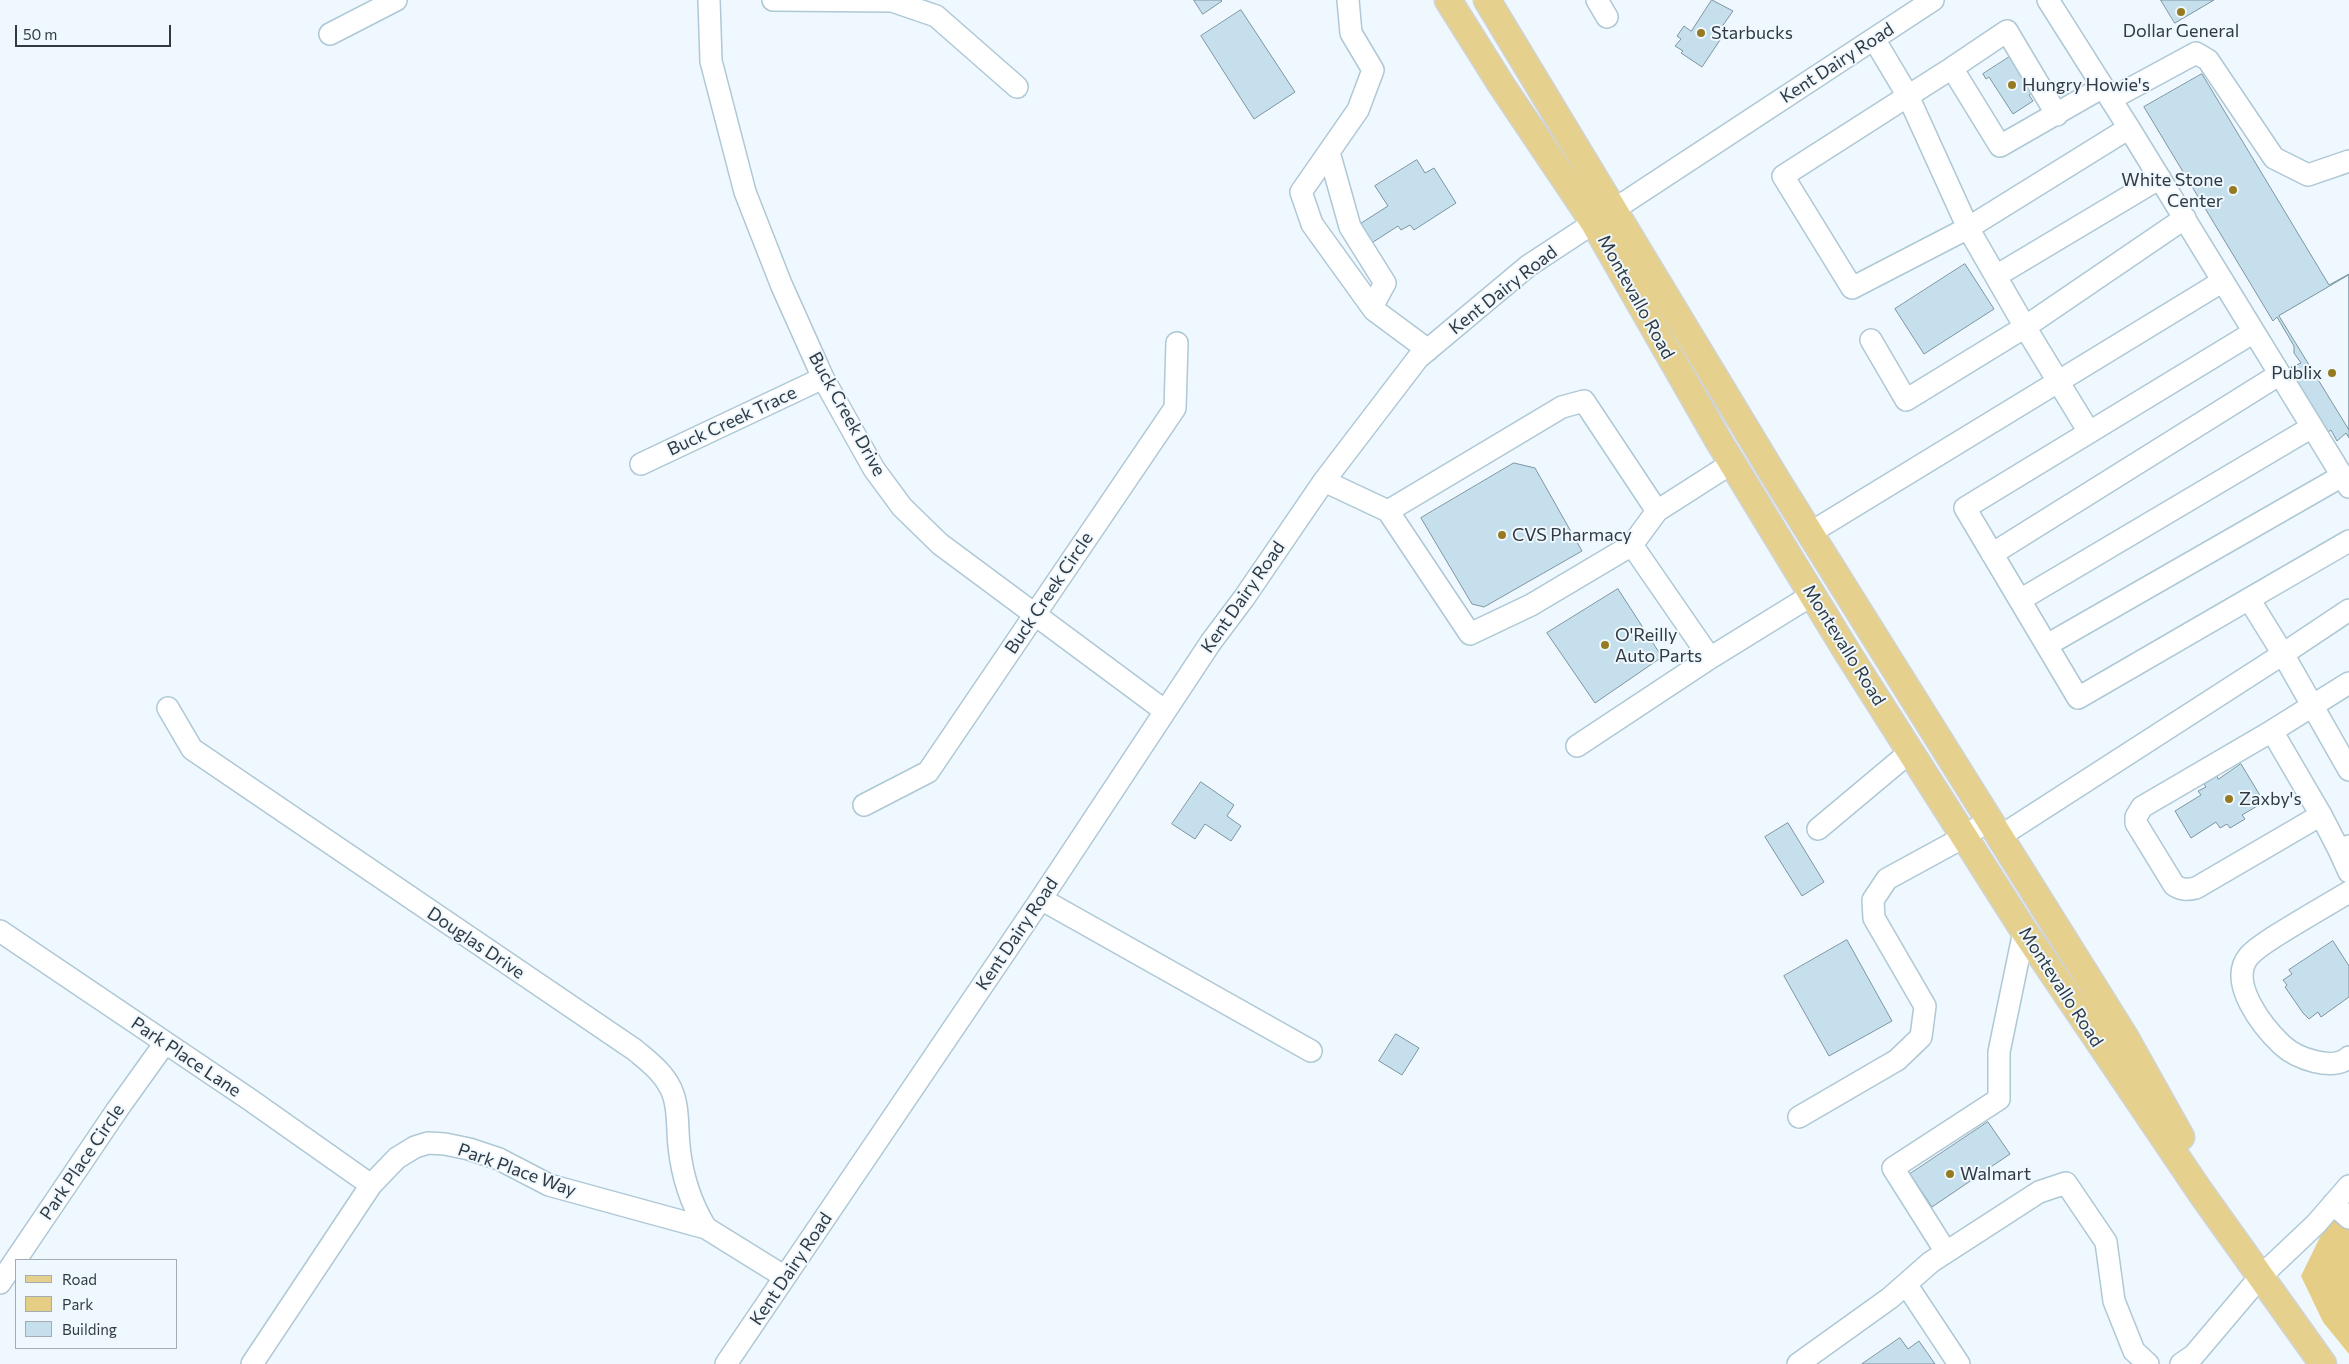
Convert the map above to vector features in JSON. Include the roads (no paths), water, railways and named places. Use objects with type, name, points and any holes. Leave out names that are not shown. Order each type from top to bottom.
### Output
[{"type":"main road","name":"Montevallo Road","points":[[1448,0],[1502,86],[1604,217],[1810,533],[2125,1037],[2260,1277]]},
{"type":"main road","name":"Montevallo Road","points":[[1487,0],[1604,217],[1655,333],[1812,595],[2075,1010],[2260,1277],[2323,1364]]},
{"type":"street","points":[[330,34],[396,0]]},
{"type":"street","name":"Buck Creek Drive","points":[[710,0],[711,61],[745,192],[781,284],[823,378],[874,468],[902,507],[940,544],[1165,711]]},
{"type":"street","points":[[773,0],[892,1],[936,16],[1017,87]]},
{"type":"street","points":[[1348,0],[1352,33],[1373,70],[1358,110],[1301,192],[1312,224],[1372,307],[1428,350]]},
{"type":"street","name":"Kent Dairy Road","points":[[726,1364],[1041,899],[1165,711],[1324,481],[1418,358],[1528,266],[1933,0]]},
{"type":"street","points":[[2047,645],[2346,482],[2185,218],[2048,0]]},
{"type":"street","points":[[2057,115],[2007,32],[1783,176],[1852,288],[1968,228],[2129,128]]},
{"type":"street","points":[[1874,39],[1908,96],[1968,228],[2089,432]]},
{"type":"street","points":[[1952,68],[2000,146],[2057,115],[2196,53],[2208,60],[2274,158],[2308,175],[2349,161]]},
{"type":"street","points":[[1329,152],[1350,227],[1385,283],[1372,307]]},
{"type":"street","points":[[1996,276],[2160,178]]},
{"type":"street","points":[[1871,340],[1906,400],[2025,327],[2185,218]]},
{"type":"street","points":[[1810,533],[2223,281]]},
{"type":"street","points":[[2254,332],[1965,508],[2078,698],[2349,542]]},
{"type":"street","name":"Buck Creek Circle","points":[[864,805],[928,772],[1175,408],[1177,343]]},
{"type":"street","points":[[1992,554],[2280,374]]},
{"type":"street","name":"Buck Creek Trace","points":[[641,464],[823,378]]},
{"type":"street","points":[[1388,511],[1562,407],[1584,401],[1657,511]]},
{"type":"street","points":[[2020,600],[2312,427]]},
{"type":"street","points":[[1324,481],[1388,511],[1470,634],[1531,605],[1632,545],[1657,511],[1732,463]]},
{"type":"street","points":[[1632,545],[1710,658]]},
{"type":"street","points":[[1578,746],[1710,658],[1812,595]]},
{"type":"street","points":[[2249,599],[2314,706],[2349,770]]},
{"type":"street","points":[[1799,1117],[1897,1060],[1921,1037],[1925,1006],[1874,918],[1873,900],[1887,879],[1964,837],[1994,828],[2283,654],[2349,610]]},
{"type":"street","points":[[2321,815],[2196,888],[2188,890],[2180,889],[2174,885],[2136,823],[2136,817],[2142,806],[2272,731],[2349,683]]},
{"type":"street","name":"Douglas Drive","points":[[168,708],[192,749],[627,1045],[658,1070],[672,1090],[677,1112],[679,1148],[685,1185],[695,1210],[706,1228]]},
{"type":"street","points":[[2272,731],[2321,815],[2344,848],[2349,872]]},
{"type":"street","points":[[1818,829],[1910,752]]},
{"type":"street","points":[[2349,892],[2265,943],[2249,956],[2242,970],[2242,986],[2253,1009],[2283,1046],[2302,1056],[2326,1064],[2345,1060],[2349,1057]]},
{"type":"street","points":[[1041,899],[1311,1051]]},
{"type":"street","name":"Park Place Lane","points":[[0,931],[249,1099],[371,1185]]},
{"type":"street","points":[[1946,1252],[1893,1168],[2000,1099],[1999,1052],[2024,931]]},
{"type":"street","name":"Park Place Circle","points":[[16,1259],[117,1110],[165,1044]]},
{"type":"street","name":"Park Place Way","points":[[252,1364],[371,1185],[397,1158],[415,1147],[428,1143],[444,1144],[499,1159],[549,1185],[706,1228],[786,1277]]},
{"type":"street","points":[[1798,1364],[1906,1284],[1931,1262],[2039,1192],[2066,1183],[2106,1242],[2114,1301],[2134,1351],[2148,1364]]},
{"type":"street","points":[[2181,1364],[2194,1355],[2260,1277],[2316,1224],[2349,1186]]},
{"type":"street","points":[[2333,1204],[2349,1218]]},
{"type":"street","name":"Park Place Circle","points":[[0,1283],[15,1261]]},
{"type":"street","points":[[1906,1284],[1959,1364]]},
{"type":"place","name":"Dollar General","points":[[2181,12]]},
{"type":"place","name":"Starbucks","points":[[1701,33]]},
{"type":"place","name":"Hungry Howie's","points":[[2012,85]]},
{"type":"place","name":"White Stone Center","points":[[2233,190]]},
{"type":"place","name":"Publix","points":[[2332,373]]},
{"type":"place","name":"CVS Pharmacy","points":[[1502,535]]},
{"type":"place","name":"O'Reilly Auto Parts","points":[[1605,645]]},
{"type":"place","name":"Zaxby's","points":[[2229,799]]},
{"type":"place","name":"Walmart","points":[[1950,1174]]}]
